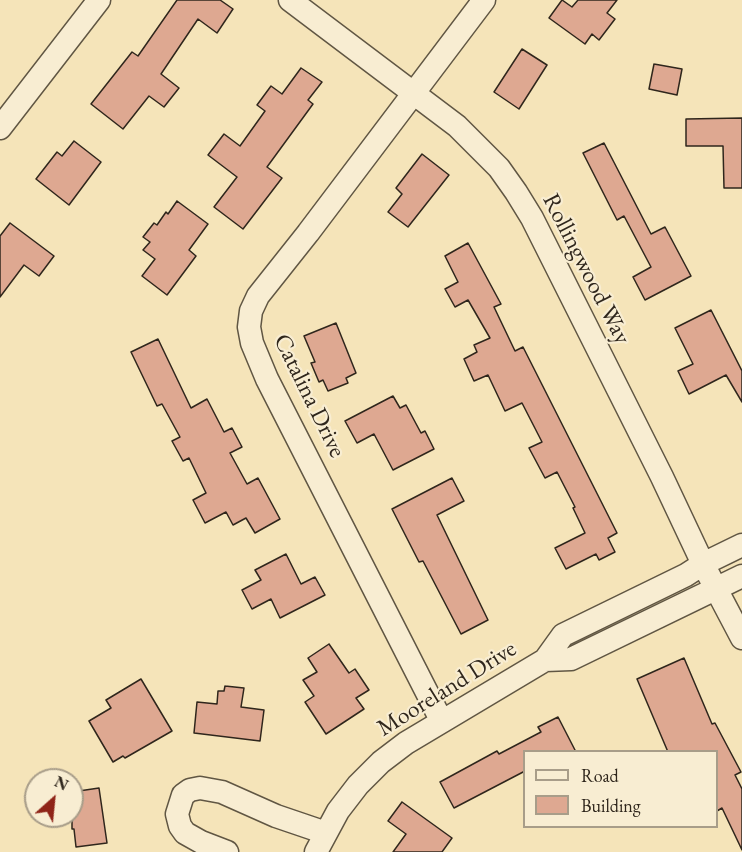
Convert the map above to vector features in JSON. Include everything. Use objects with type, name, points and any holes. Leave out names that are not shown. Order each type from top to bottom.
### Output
[{"type":"street","points":[[0,128],[99,0]]},
{"type":"street","name":"Rollingwood Way","points":[[290,0],[457,126],[499,168],[532,218],[742,638]]},
{"type":"street","name":"Catalina Drive","points":[[441,720],[267,380],[252,343],[249,327],[251,310],[258,296],[309,233],[484,0]]},
{"type":"street","name":"Mooreland Drive","points":[[321,842],[338,811],[358,785],[405,742],[545,660],[563,635],[742,545]]},
{"type":"street","name":"Mooreland Drive","points":[[545,660],[571,659],[742,576]]},
{"type":"street","points":[[227,852],[201,842],[185,833],[180,826],[177,814],[183,795],[190,790],[200,788],[222,792],[276,816],[321,842]]},
{"type":"building","points":[[177,0],[220,0],[233,9],[217,33],[198,19],[161,74],[179,88],[164,107],[149,96],[123,129],[91,104],[132,52],[138,56]]},
{"type":"building","points":[[562,0],[572,7],[578,0],[617,0],[607,13],[615,19],[599,40],[592,34],[585,44],[549,18]]},
{"type":"building","points":[[522,49],[547,65],[519,109],[494,92]]},
{"type":"building","points":[[654,64],[682,69],[677,95],[649,89]]},
{"type":"building","points":[[301,68],[322,82],[308,100],[313,104],[267,167],[282,178],[243,229],[214,207],[237,177],[208,155],[224,134],[240,146],[265,111],[257,105],[271,86],[282,94]]},
{"type":"building","points":[[742,118],[742,188],[724,188],[723,146],[686,146],[686,119]]},
{"type":"building","points":[[74,141],[101,162],[69,205],[36,179],[57,152],[62,156]]},
{"type":"building","points":[[604,143],[651,234],[665,227],[691,276],[645,300],[633,277],[651,267],[624,216],[617,220],[583,153]]},
{"type":"building","points":[[422,154],[449,175],[408,227],[388,212],[402,194],[396,188]]},
{"type":"building","points":[[177,201],[208,224],[189,250],[196,256],[167,295],[142,276],[155,259],[143,250],[150,242],[143,237],[154,223],[157,225],[166,212],[168,214]]},
{"type":"building","points":[[10,223],[54,256],[39,276],[24,265],[0,297],[0,236]]},
{"type":"building","points":[[468,243],[501,304],[494,307],[515,351],[523,347],[617,533],[608,538],[615,552],[599,560],[596,554],[566,569],[555,548],[585,533],[573,508],[575,507],[557,472],[545,478],[529,448],[542,442],[522,403],[505,411],[488,375],[474,381],[464,359],[477,352],[474,345],[490,338],[468,300],[455,307],[445,289],[458,282],[445,256]]},
{"type":"building","points":[[711,310],[742,371],[742,402],[726,375],[689,394],[678,371],[693,364],[675,328]]},
{"type":"building","points":[[336,323],[356,373],[346,378],[348,383],[328,391],[323,380],[319,382],[311,363],[315,362],[304,336]]},
{"type":"building","points":[[158,339],[191,408],[207,399],[224,432],[232,428],[242,447],[230,453],[247,484],[258,478],[280,519],[255,533],[246,518],[233,525],[226,512],[205,523],[193,500],[206,493],[189,458],[183,461],[172,441],[180,437],[162,404],[157,406],[131,352]]},
{"type":"building","points":[[393,396],[400,408],[406,405],[421,433],[425,431],[434,449],[393,470],[374,434],[357,443],[345,421]]},
{"type":"building","points":[[452,478],[464,501],[437,515],[488,620],[461,634],[423,561],[419,562],[392,509]]},
{"type":"building","points":[[286,554],[301,584],[315,577],[325,595],[280,618],[271,599],[252,609],[242,590],[261,580],[255,570]]},
{"type":"building","points":[[329,644],[349,673],[355,669],[369,690],[356,698],[364,709],[326,734],[305,702],[314,696],[303,680],[317,672],[308,658]]},
{"type":"building","points":[[684,658],[712,724],[715,723],[741,772],[735,775],[742,789],[742,850],[722,808],[718,810],[718,750],[667,750],[637,679]]},
{"type":"building","points":[[141,679],[172,731],[125,758],[123,756],[113,762],[89,721],[111,708],[106,700]]},
{"type":"building","points":[[225,686],[244,688],[241,707],[264,710],[260,741],[194,733],[197,702],[217,704],[218,691],[224,691]]},
{"type":"building","points":[[558,717],[575,750],[523,750],[523,772],[454,808],[440,782],[497,751],[499,754],[541,732],[538,727]]},
{"type":"building","points":[[99,788],[107,843],[76,847],[72,828],[84,828],[84,790]]},
{"type":"building","points":[[402,802],[452,838],[442,852],[393,852],[406,834],[388,821]]}]
